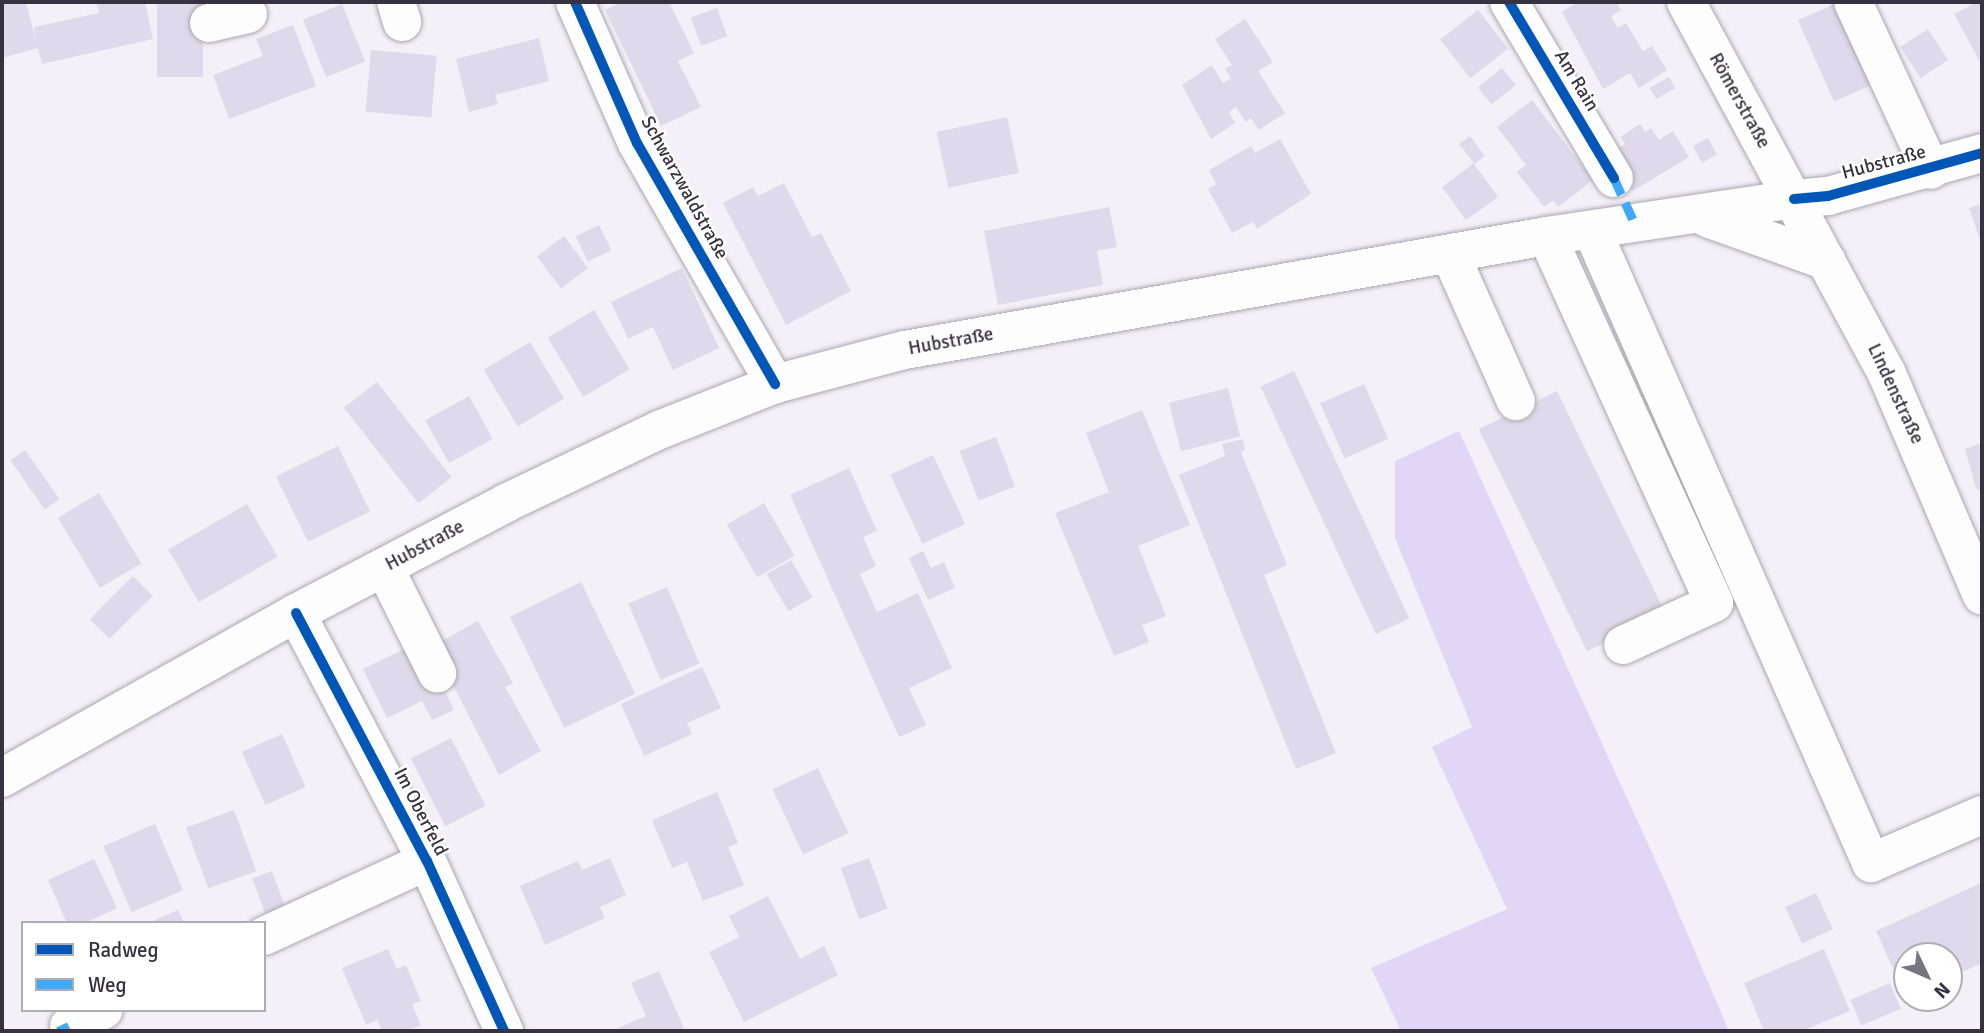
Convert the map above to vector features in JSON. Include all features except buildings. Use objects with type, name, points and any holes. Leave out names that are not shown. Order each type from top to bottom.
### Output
[{"type":"main road","name":"Schwarzwaldstraße","points":[[575,2],[637,143],[775,384]]},
{"type":"main road","name":"Am Rain","points":[[1509,2],[1614,178]]},
{"type":"main road","name":"Römerstraße","points":[[1686,2],[1794,199]]},
{"type":"main road","points":[[1853,2],[1931,170]]},
{"type":"main road","points":[[209,23],[249,19]]},
{"type":"main road","name":"Hubstraße","points":[[2,778],[296,613],[384,567],[625,446],[775,384],[905,350],[1451,256],[1547,236],[1828,196],[1931,170],[1982,153]]},
{"type":"main road","name":"Lindenstraße","points":[[1794,199],[1887,374],[1982,596]]},
{"type":"main road","points":[[1698,216],[1827,261]]},
{"type":"main road","points":[[1592,230],[1871,863],[1982,815]]},
{"type":"main road","points":[[1547,236],[1714,603],[1623,645]]},
{"type":"main road","points":[[1451,256],[1516,401]]},
{"type":"main road","points":[[384,567],[437,673]]},
{"type":"main road","name":"Im Oberfeld","points":[[296,613],[426,861],[504,1031]]},
{"type":"main road","name":"Im Oberfeld","points":[[266,935],[426,861]]},
{"type":"shaded area","points":[[1459,431],[1664,879],[1729,1031],[1401,1031],[1371,968],[1507,909],[1432,747],[1472,727],[1395,538],[1395,461]]},
{"type":"marked path","points":[[1614,178],[1635,224]]},
{"type":"marked path","points":[[58,1031],[69,1026]]},
{"type":"cycle path","points":[[575,2],[637,143],[775,384]]},
{"type":"cycle path","points":[[1509,2],[1614,178]]},
{"type":"cycle path","points":[[1794,199],[1828,196],[1982,153]]},
{"type":"cycle path","points":[[296,613],[427,861],[504,1031]]}]
